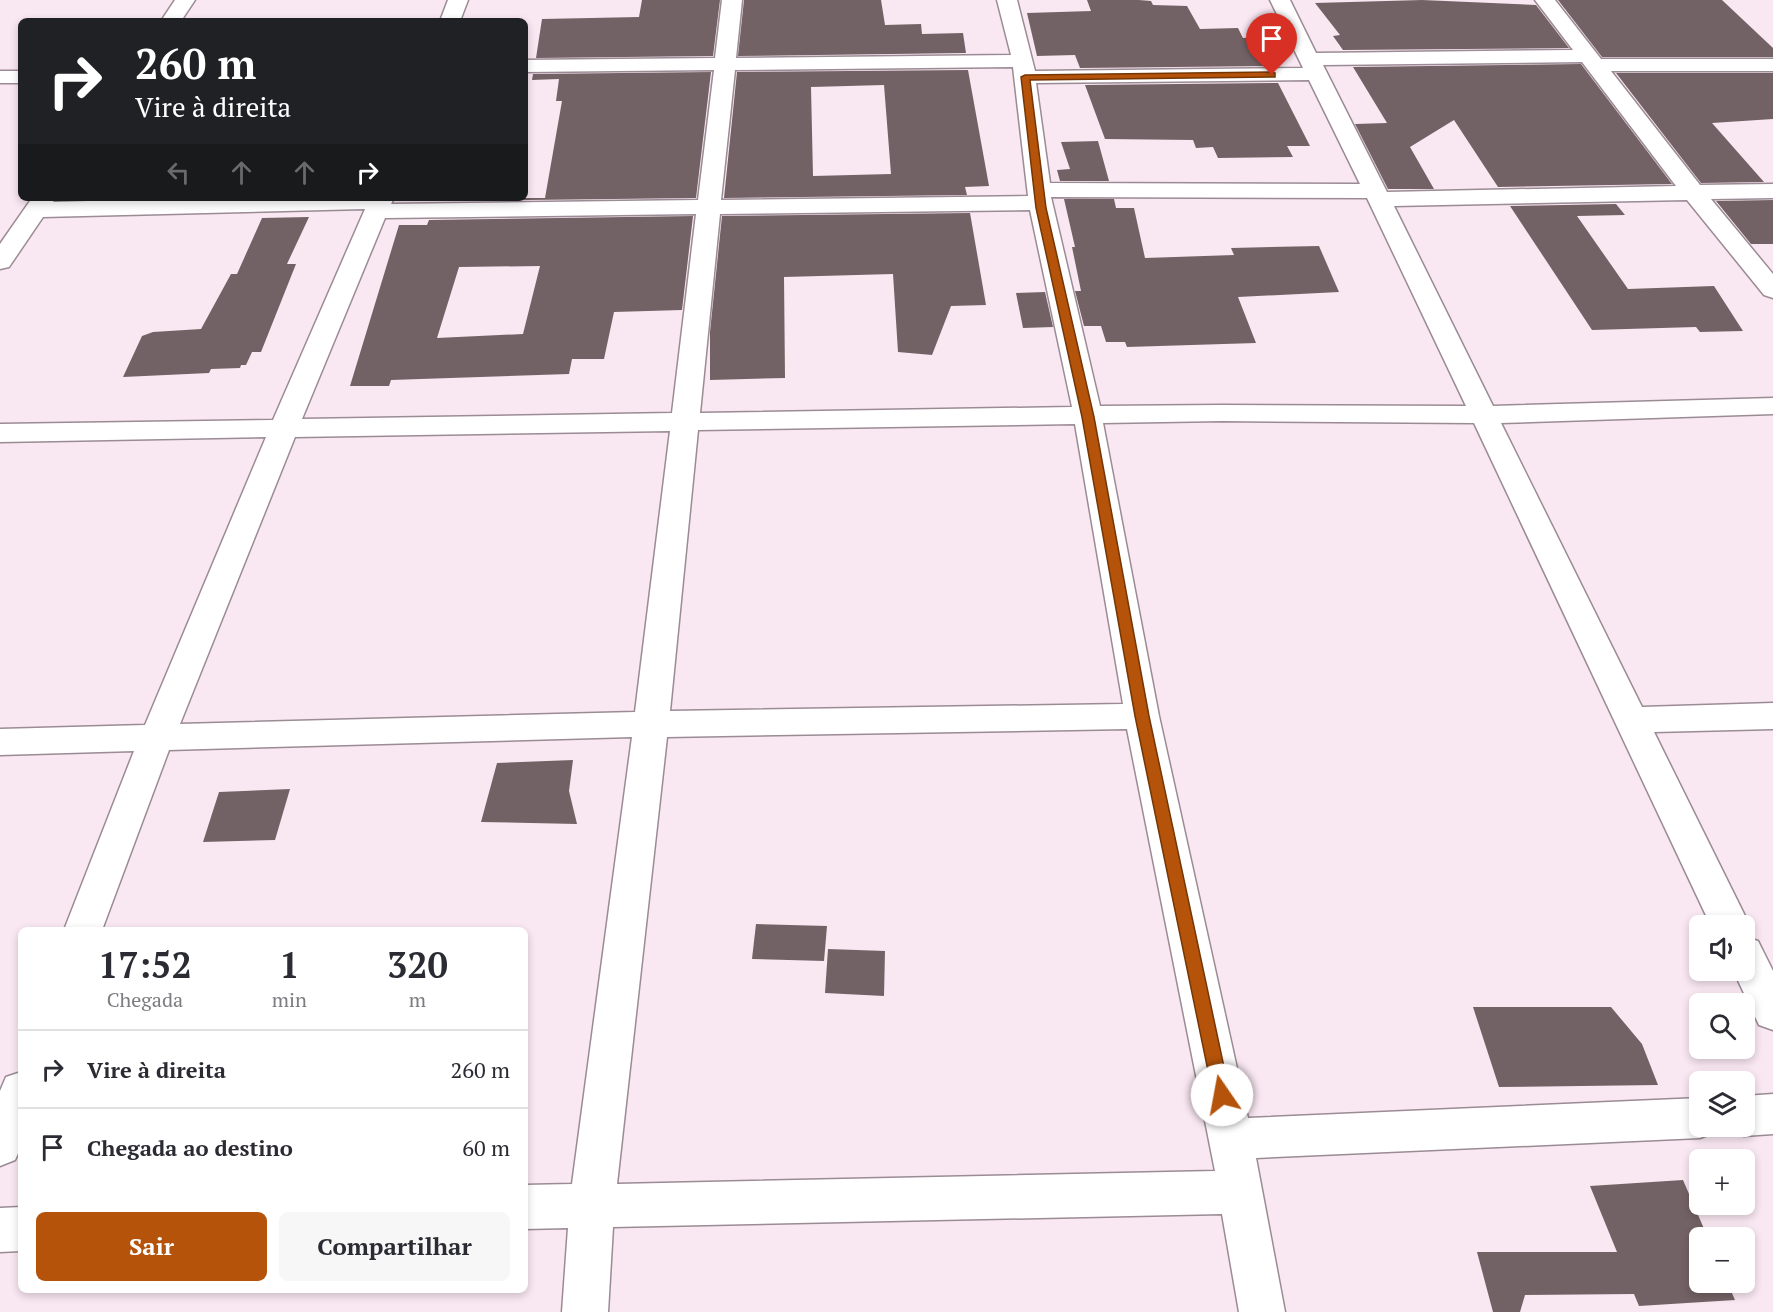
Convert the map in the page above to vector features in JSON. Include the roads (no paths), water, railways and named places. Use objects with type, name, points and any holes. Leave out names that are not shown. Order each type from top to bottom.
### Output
[{"type":"street","points":[[173,18],[185,0]]},
{"type":"street","points":[[451,18],[458,0]]},
{"type":"street","points":[[585,1312],[592,1204],[651,724],[732,0]]},
{"type":"street","points":[[1007,0],[1024,69],[1039,197],[1088,417],[1142,716],[1231,1139],[1262,1312]]},
{"type":"street","points":[[1280,0],[1377,195],[1726,915]]},
{"type":"street","points":[[1545,0],[1693,192],[1773,290]]},
{"type":"street","points":[[528,66],[724,63],[1024,69],[1591,60],[1773,65]]},
{"type":"street","points":[[0,77],[18,76]]},
{"type":"street","points":[[0,224],[35,211],[295,202],[708,208],[1039,197],[1773,191]]},
{"type":"street","points":[[84,927],[157,736],[379,204]]},
{"type":"street","points":[[0,262],[35,211]]},
{"type":"street","points":[[0,433],[1088,417],[1222,413],[1482,415],[1773,406]]},
{"type":"street","points":[[0,742],[651,724],[1142,716]]},
{"type":"street","points":[[1632,720],[1773,716]]},
{"type":"street","points":[[1755,975],[1773,1012]]},
{"type":"street","points":[[0,1146],[18,1099]]},
{"type":"street","points":[[1755,1115],[1773,1114]]},
{"type":"street","points":[[1231,1139],[1689,1118]]},
{"type":"street","points":[[528,1207],[1239,1192]]},
{"type":"street","points":[[0,1230],[18,1229]]}]
